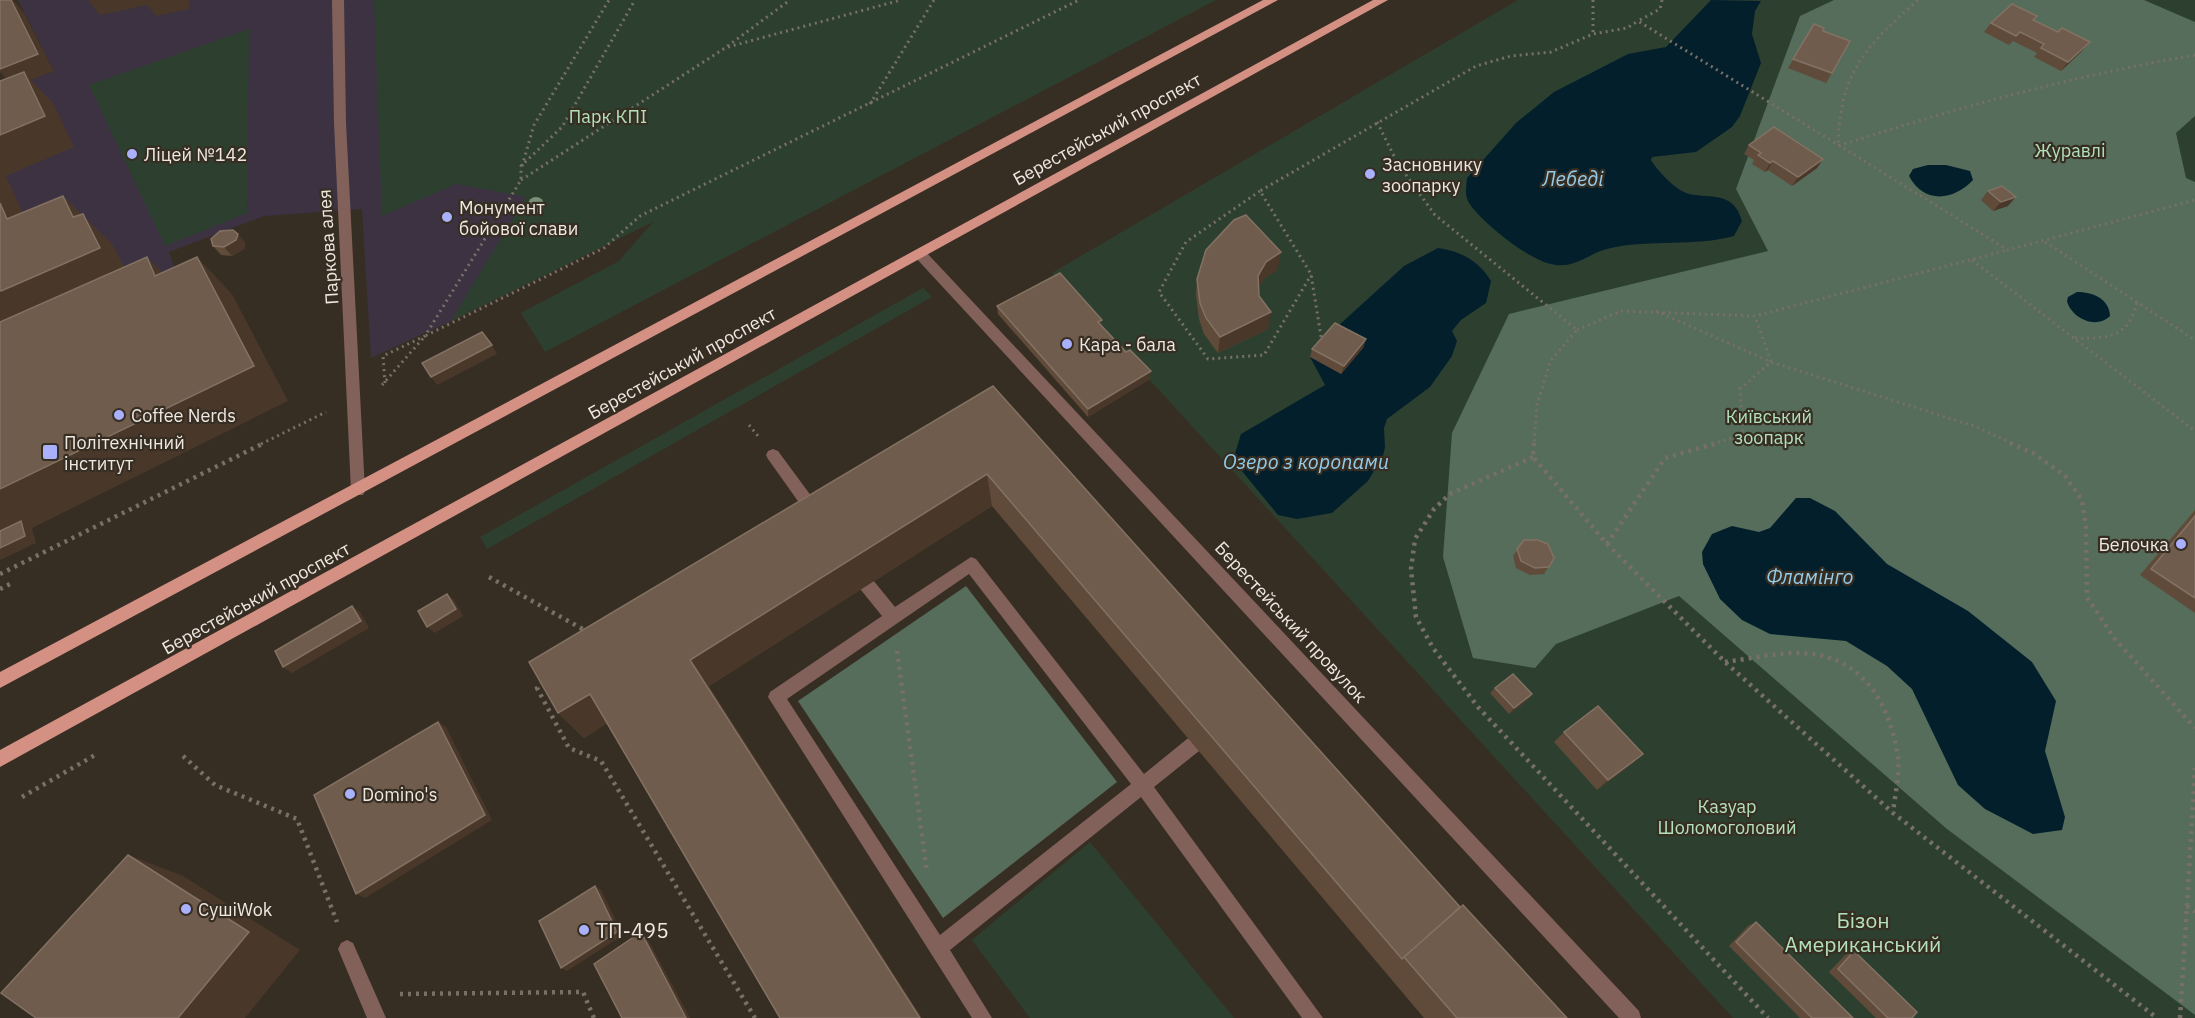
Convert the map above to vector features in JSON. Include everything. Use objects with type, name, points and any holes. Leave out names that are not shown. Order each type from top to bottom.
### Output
[{"type":"main road","name":"Берестейський проспект","points":[[0,680],[358,491],[1272,0]]},
{"type":"main road","name":"Берестейський проспект","points":[[0,759],[1382,0]]},
{"type":"street","name":"Паркова алея","points":[[338,0],[343,212],[357,399],[358,491]]},
{"type":"street","name":"Берестейський провулок","points":[[920,254],[1632,1018]]},
{"type":"street","points":[[773,455],[824,525]]},
{"type":"street","points":[[983,1018],[776,697],[971,564],[1142,785],[1314,1018]]},
{"type":"street","points":[[867,585],[892,617]]},
{"type":"street","points":[[937,949],[1193,745]]},
{"type":"street","points":[[347,949],[377,1018]]},
{"type":"path","points":[[520,180],[521,166],[534,125],[609,0]]},
{"type":"path","points":[[521,166],[562,127],[635,0]]},
{"type":"path","points":[[385,384],[383,356],[425,336],[520,180],[725,48],[790,0]]},
{"type":"path","points":[[725,48],[901,0]]},
{"type":"path","points":[[869,106],[934,0]]},
{"type":"path","points":[[640,216],[869,106],[1079,0]]},
{"type":"path","points":[[1593,0],[1593,34]]},
{"type":"path","points":[[1311,274],[1264,355],[1208,359],[1159,292],[1186,242],[1260,191],[1377,122],[1476,66],[1511,56],[1551,52],[1593,34],[1627,28],[1660,9],[1662,0]]},
{"type":"path","points":[[1838,146],[1841,97],[1850,76],[1864,51],[1918,0]]},
{"type":"path","points":[[1638,21],[2008,250]]},
{"type":"path","points":[[1838,146],[1948,111],[2159,60],[2195,55]]},
{"type":"path","points":[[1377,122],[1398,164],[1435,215],[1577,330]]},
{"type":"path","points":[[1260,191],[1311,274],[1322,343]]},
{"type":"path","points":[[2157,1018],[1893,813],[1725,662],[1607,544],[1533,457],[1537,404],[1551,360],[1577,330],[1621,311],[1755,316],[2195,200]]},
{"type":"path","points":[[2044,241],[2195,340]]},
{"type":"path","points":[[1972,260],[2195,431]]},
{"type":"path","points":[[2075,338],[2101,338],[2123,331],[2135,317],[2137,302]]},
{"type":"path","points":[[1656,311],[1771,362],[1974,426],[2033,453],[2065,476],[2082,500],[2086,527],[2087,597],[2115,639],[2195,728]]},
{"type":"path","points":[[1755,316],[1771,362]]},
{"type":"path","points":[[1607,544],[1665,458],[1743,435],[1740,389],[1771,362]]},
{"type":"path","points":[[1533,457],[1450,494],[1434,509],[1415,539],[1411,569],[1416,617],[1433,648],[1478,707],[1768,1018]]},
{"type":"path","points":[[0,574],[16,565]]},
{"type":"path","points":[[489,577],[589,632]]},
{"type":"path","points":[[0,589],[10,584]]},
{"type":"path","points":[[892,617],[928,878]]},
{"type":"path","points":[[1725,662],[1796,653],[1836,660],[1867,679],[1886,709],[1898,759],[1893,813]]},
{"type":"path","points":[[546,682],[537,688],[569,748],[601,761],[755,1018]]},
{"type":"path","points":[[22,797],[95,755]]},
{"type":"path","points":[[183,756],[215,785],[297,819],[347,949]]},
{"type":"path","points":[[2180,1018],[2195,768]]},
{"type":"path","points":[[2187,906],[2195,912]]},
{"type":"path","points":[[366,994],[583,992],[594,1018]]},
{"type":"shaded area","points":[[18,0],[1103,0],[451,321],[371,358],[362,209],[264,216],[169,252],[178,279],[0,358],[0,92],[54,71]]},
{"type":"green space","name":"Парк КПІ","points":[[374,0],[1216,0],[545,352],[521,313],[619,261],[653,222],[451,321],[526,197],[456,184],[382,216]]},
{"type":"green space","name":"Київський зоопарк","points":[[1518,0],[2195,0],[2195,1018],[1733,1018],[1052,273]]},
{"type":"green space","name":"Журавлі","points":[[1834,0],[2144,0],[2195,22],[2195,116],[2176,133],[2186,178],[2195,182],[2195,1015],[1947,829],[1679,596],[1556,644],[1535,668],[1473,658],[1443,557],[1452,433],[1509,314],[1768,251],[1736,189],[1800,16]]},
{"type":"green space","points":[[249,29],[247,213],[165,246],[89,85]]},
{"type":"green space","points":[[923,288],[932,297],[487,549],[480,537]]},
{"type":"green space","points":[[966,586],[1117,782],[943,918],[798,701]]},
{"type":"green space","points":[[1090,842],[1234,1018],[1030,1018],[972,940]]},
{"type":"water","name":"Лебеді","points":[[1711,0],[1761,1],[1755,11],[1752,34],[1761,63],[1740,116],[1732,127],[1696,152],[1652,157],[1651,160],[1666,178],[1684,192],[1717,197],[1732,203],[1738,210],[1742,221],[1734,236],[1704,241],[1626,245],[1603,250],[1575,263],[1560,265],[1542,261],[1530,255],[1482,218],[1466,196],[1467,178],[1516,123],[1554,92],[1628,54],[1666,47]]},
{"type":"water","points":[[1928,165],[1946,165],[1970,171],[1973,180],[1957,192],[1948,195],[1931,195],[1915,185],[1909,176],[1913,169]]},
{"type":"water","name":"Озеро з коропами","points":[[1438,248],[1462,254],[1481,268],[1491,281],[1486,303],[1461,320],[1452,331],[1457,341],[1452,356],[1430,387],[1387,419],[1384,428],[1383,456],[1368,481],[1332,513],[1297,519],[1278,515],[1233,460],[1241,434],[1325,385],[1310,357],[1338,326],[1404,266]]},
{"type":"water","points":[[2077,292],[2099,297],[2107,305],[2110,316],[2098,322],[2079,317],[2069,307],[2067,301],[2068,297]]},
{"type":"water","name":"Фламінго","points":[[1796,498],[1810,498],[1835,511],[1887,564],[1968,611],[2032,662],[2056,701],[2045,751],[2065,817],[2062,830],[2033,834],[1985,809],[1958,785],[1912,689],[1887,666],[1846,641],[1770,634],[1742,620],[1720,599],[1703,564],[1702,552],[1712,534],[1732,526],[1759,532],[1770,528]]},
{"type":"building","points":[[0,0],[11,0],[38,54],[0,69]]},
{"type":"building","points":[[2012,4],[2037,16],[2033,20],[2058,32],[2062,28],[2090,42],[2068,62],[2041,48],[2044,44],[2020,32],[2016,36],[1991,23]]},
{"type":"building","points":[[1814,24],[1824,28],[1823,31],[1850,41],[1832,73],[1793,59]]},
{"type":"building","points":[[24,72],[45,116],[0,135],[0,81]]},
{"type":"building","points":[[1774,127],[1823,159],[1798,177],[1773,161],[1770,163],[1749,145]]},
{"type":"building","points":[[2002,186],[2016,197],[2001,202],[1988,191]]},
{"type":"building","points":[[63,196],[73,217],[83,214],[100,248],[1,291],[0,203],[7,219]]},
{"type":"building","points":[[1246,215],[1281,252],[1266,262],[1258,276],[1259,296],[1271,312],[1220,337],[1206,318],[1200,303],[1197,279],[1206,250],[1234,220]]},
{"type":"building","points":[[233,230],[238,234],[236,240],[224,247],[213,246],[211,239],[220,231]]},
{"type":"building","points":[[147,257],[155,276],[197,257],[254,366],[0,489],[0,322]]},
{"type":"building","name":"Кара - бала","points":[[1060,273],[1102,320],[1098,322],[1126,352],[1130,350],[1151,371],[1088,409],[997,306]]},
{"type":"building","points":[[1335,323],[1366,339],[1344,366],[1312,349]]},
{"type":"building","points":[[482,332],[492,345],[431,377],[422,363]]},
{"type":"building","points":[[993,386],[1460,907],[1402,959],[987,474],[690,660],[920,1018],[780,1018],[590,694],[558,713],[529,662]]},
{"type":"building","name":"Белочка","points":[[2195,516],[2195,598],[2151,569]]},
{"type":"building","points":[[21,521],[25,536],[0,548],[0,531]]},
{"type":"building","points":[[1524,540],[1538,540],[1548,544],[1554,558],[1549,567],[1535,568],[1521,561],[1517,549]]},
{"type":"building","points":[[447,594],[456,609],[427,627],[418,611]]},
{"type":"building","points":[[352,606],[361,621],[283,667],[275,651]]},
{"type":"building","points":[[1513,674],[1532,694],[1514,708],[1495,688]]},
{"type":"building","points":[[1598,706],[1643,754],[1608,780],[1564,732]]},
{"type":"building","points":[[438,722],[485,815],[356,894],[314,795]]},
{"type":"building","points":[[128,855],[249,932],[178,1018],[36,1018],[1,993]]},
{"type":"building","name":"ТП-495","points":[[595,886],[617,932],[561,968],[539,921]]},
{"type":"building","points":[[1463,905],[1567,1018],[1457,1018],[1404,957]]},
{"type":"building","points":[[1756,922],[1853,1018],[1812,1018],[1736,942]]},
{"type":"building","points":[[641,932],[686,1018],[622,1018],[594,964]]},
{"type":"building","points":[[1854,951],[1917,1012],[1912,1018],[1888,1018],[1838,969]]},
{"type":"place","name":"Ліцей №142","points":[[132,154]]},
{"type":"place","name":"Засновнику зоопарку","points":[[1370,174]]},
{"type":"place","name":"Монумент бойової слави","points":[[447,217]]},
{"type":"place","name":"Кара - бала","points":[[1067,344]]},
{"type":"place","name":"Coffee Nerds","points":[[119,415]]},
{"type":"place","name":"Політехнічний інститут","points":[[50,452]]},
{"type":"place","name":"Белочка","points":[[2181,544]]},
{"type":"place","name":"Domino's","points":[[350,794]]},
{"type":"place","name":"СушіWok","points":[[186,909]]},
{"type":"place","name":"ТП-495","points":[[584,930]]},
{"type":"park label","name":"Казуар Шоломоголовий","points":[[1727,816]]},
{"type":"park label","name":"Бізон Американський","points":[[1863,932]]}]
